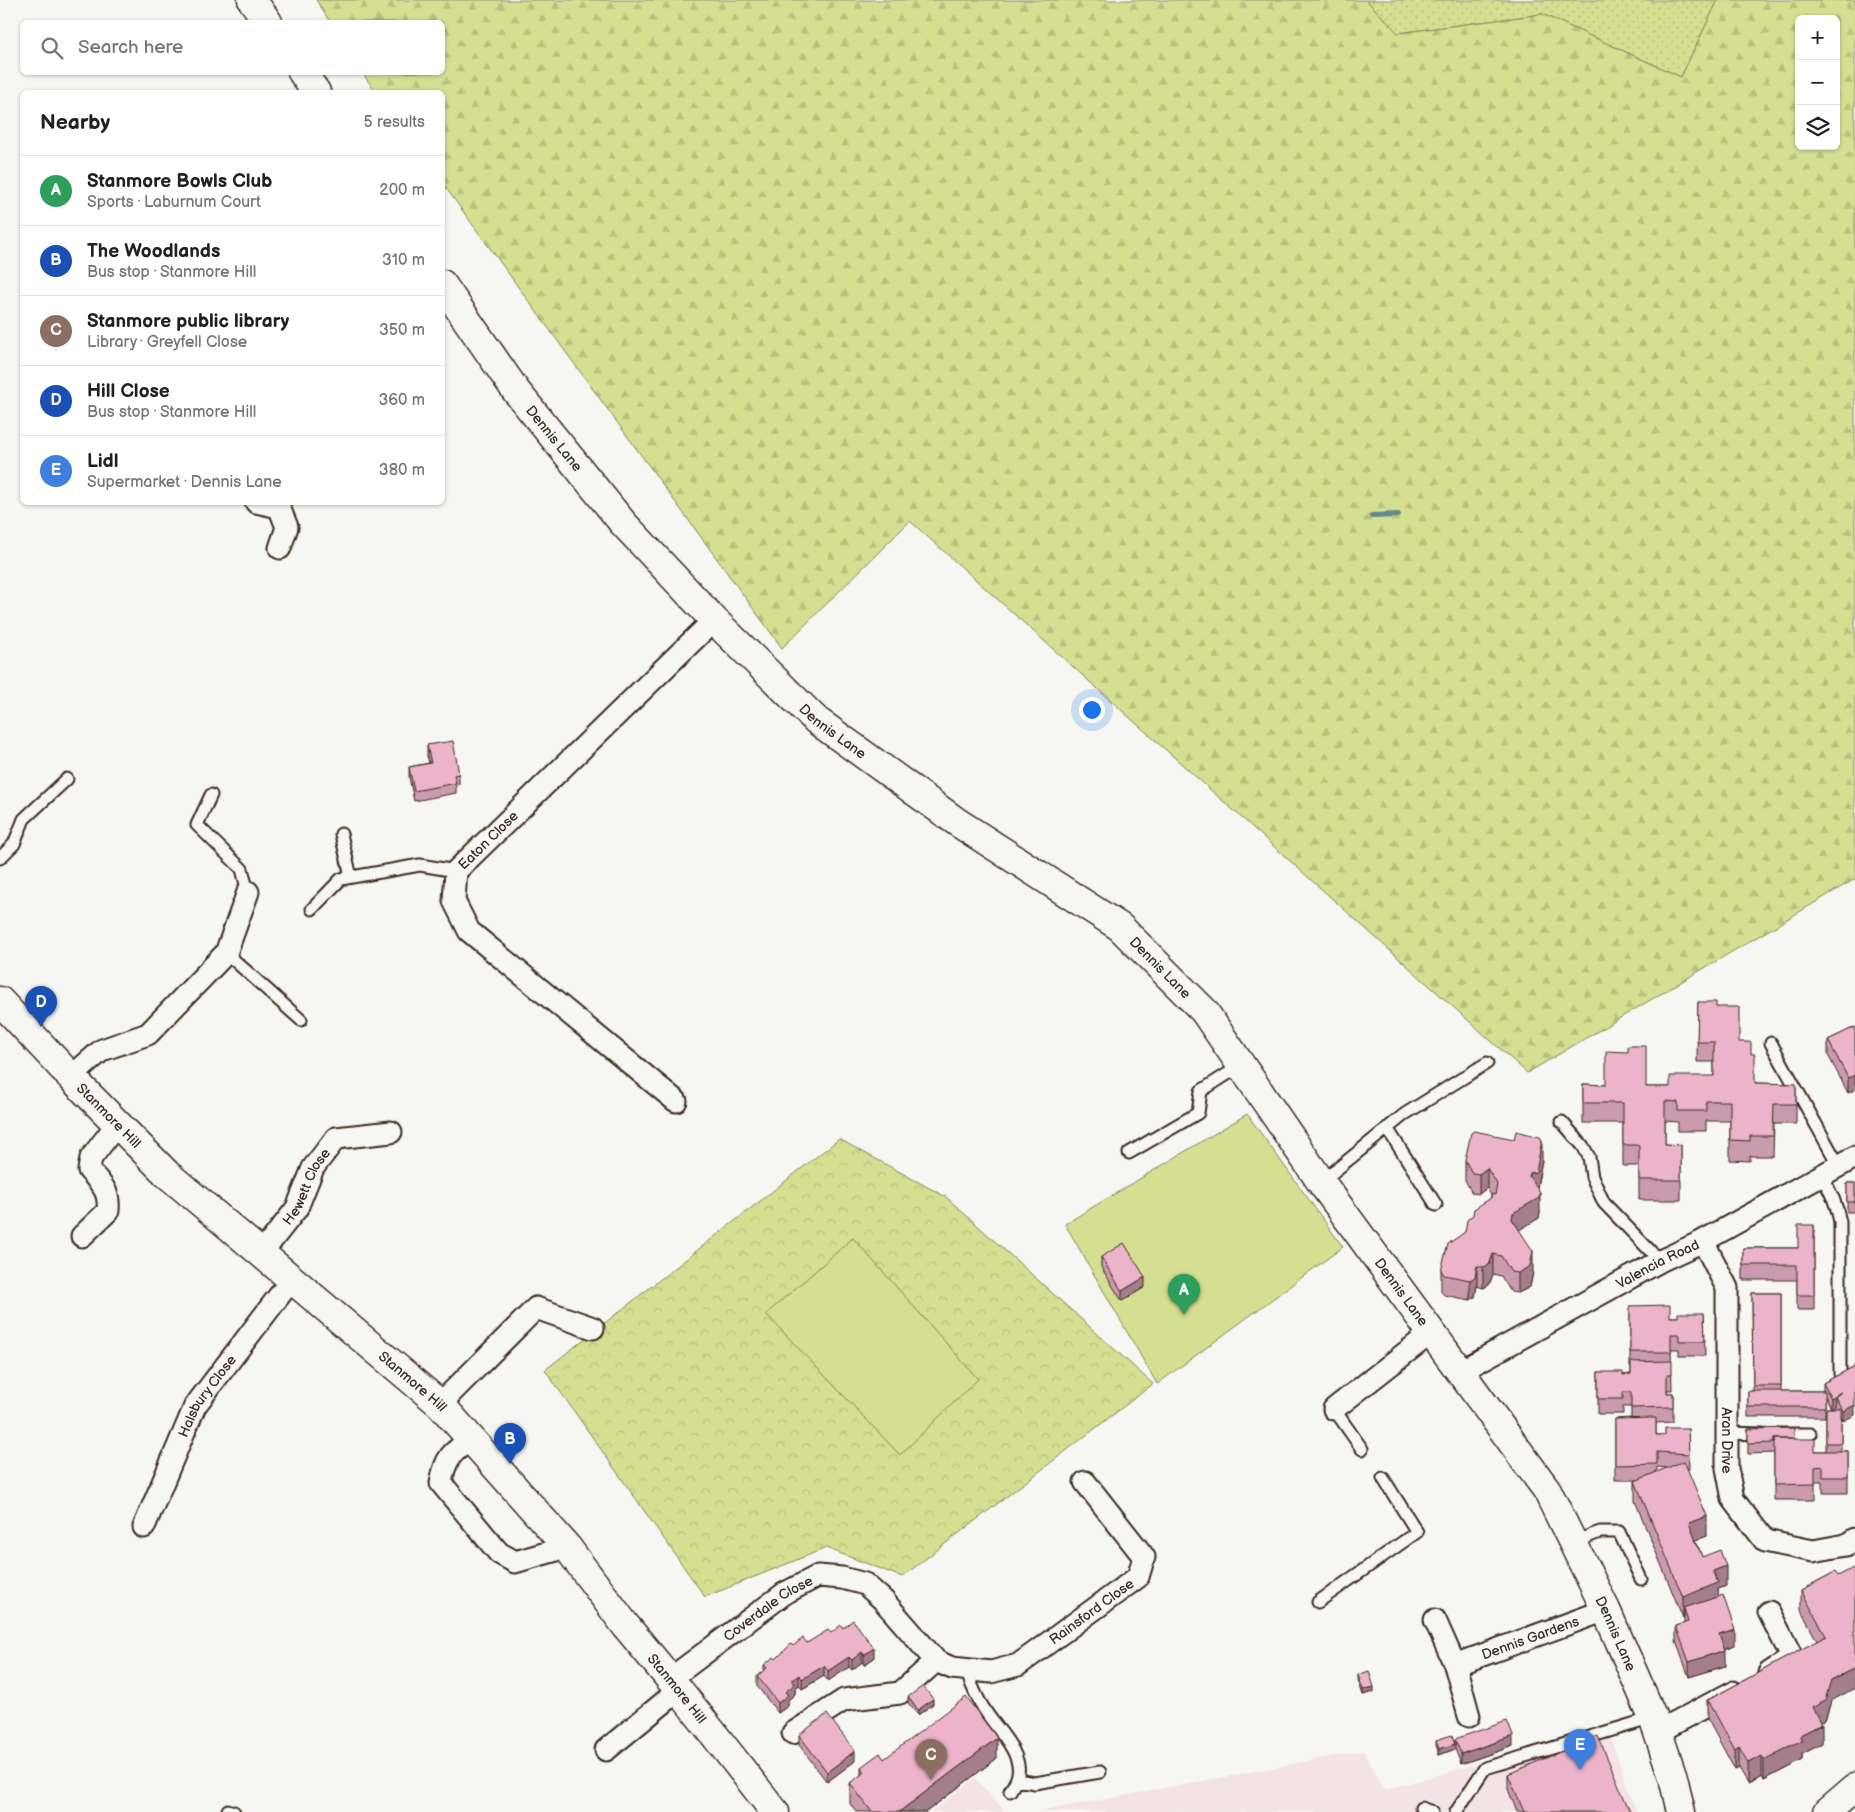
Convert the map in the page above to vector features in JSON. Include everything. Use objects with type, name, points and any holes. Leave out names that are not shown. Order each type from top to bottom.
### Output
[{"type":"street","points":[[252,0],[267,20]]},
{"type":"street","points":[[304,75],[315,90]]},
{"type":"street","name":"Dennis Lane","points":[[445,288],[516,390],[622,523],[714,620],[816,720],[957,822],[1120,927],[1204,1011],[1321,1182],[1547,1490],[1606,1610],[1656,1725],[1673,1777],[1680,1812]]},
{"type":"street","points":[[270,505],[279,507],[286,528],[280,548]]},
{"type":"street","name":"Eaton Close","points":[[676,1101],[469,931],[454,901],[456,871],[714,620]]},
{"type":"street","points":[[71,1078],[102,1050],[148,1034],[226,953],[248,892]]},
{"type":"street","name":"Stanmore Hill","points":[[0,1000],[71,1078],[167,1174],[440,1404],[567,1547],[626,1626],[775,1812]]},
{"type":"street","points":[[82,1236],[108,1211],[110,1198],[89,1170],[91,1158],[117,1124]]},
{"type":"street","name":"Hewett Close","points":[[261,1254],[297,1208],[313,1168],[336,1138],[391,1132]]},
{"type":"street","name":"Valencia Road","points":[[1461,1372],[1660,1261],[1703,1241],[1838,1167]]},
{"type":"street","name":"Aran Drive","points":[[1703,1241],[1728,1288],[1727,1468],[1732,1499],[1765,1541],[1813,1551],[1846,1544],[1855,1539]]},
{"type":"street","name":"Halsbury Close","points":[[144,1526],[195,1406],[292,1279]]},
{"type":"street","points":[[440,1404],[536,1308],[593,1328]]},
{"type":"street","points":[[1334,1409],[1431,1333]]},
{"type":"street","points":[[473,1440],[455,1449],[444,1467],[441,1483],[499,1553],[515,1562],[567,1547]]},
{"type":"street","name":"Rainsford Close","points":[[936,1662],[952,1668],[991,1672],[1018,1665],[1138,1578],[1144,1557],[1085,1482]]},
{"type":"street","name":"Coverdale Close","points":[[606,1750],[674,1684],[785,1594],[818,1576],[842,1578],[865,1584],[883,1600],[936,1662]]},
{"type":"street","name":"Dennis Gardens","points":[[1455,1665],[1606,1610]]},
{"type":"street","points":[[1656,1725],[1782,1666],[1789,1660],[1790,1653],[1768,1612]]},
{"type":"street","points":[[1436,1620],[1455,1665],[1469,1716]]},
{"type":"street","points":[[793,1733],[844,1700],[900,1693],[936,1662]]},
{"type":"street","points":[[1826,1812],[1855,1788]]},
{"type":"lane","points":[[0,858],[14,844],[24,819],[67,779]]},
{"type":"lane","points":[[211,795],[197,825],[242,869],[248,892]]},
{"type":"lane","points":[[341,834],[351,877]]},
{"type":"lane","points":[[312,908],[341,879],[420,865],[456,871]]},
{"type":"lane","points":[[226,953],[300,1020]]},
{"type":"lane","points":[[1771,1043],[1838,1167],[1832,1193],[1838,1208],[1840,1222],[1840,1374]]},
{"type":"lane","points":[[1321,1182],[1405,1114],[1487,1063]]},
{"type":"lane","points":[[1129,1153],[1198,1113],[1201,1091],[1240,1066]]},
{"type":"lane","points":[[1562,1122],[1583,1146],[1589,1157],[1592,1177],[1604,1203],[1660,1261]]},
{"type":"lane","points":[[1387,1128],[1436,1205]]},
{"type":"lane","points":[[1334,1409],[1362,1449]]},
{"type":"lane","points":[[1727,1433],[1810,1434]]},
{"type":"lane","points":[[1318,1602],[1418,1532],[1383,1478]]},
{"type":"lane","points":[[1573,1542],[1600,1532],[1619,1532],[1641,1578]]},
{"type":"lane","points":[[966,1670],[973,1691],[984,1710],[1016,1755],[1019,1768],[1016,1780],[1010,1791]]},
{"type":"lane","points":[[1456,1812],[1485,1768],[1656,1725]]},
{"type":"lane","points":[[1016,1780],[1035,1783],[1100,1772]]},
{"type":"lane","points":[[228,1812],[228,1810],[234,1812]]},
{"type":"shaded area","points":[[1607,1727],[1636,1812],[1037,1812],[1363,1751],[1385,1790]]},
{"type":"shaded area","points":[[975,1778],[1005,1812],[931,1812]]},
{"type":"green space","points":[[316,0],[1366,0],[1398,33],[1542,14],[1681,77],[1718,0],[1855,0],[1855,879],[1527,1073],[910,521],[782,648],[445,187],[445,90],[375,90],[363,75],[445,75],[445,20],[329,20]]},
{"type":"green space","points":[[1366,0],[1718,0],[1681,77],[1542,14],[1398,33]]},
{"type":"green space","points":[[1247,1114],[1343,1247],[1157,1384],[1065,1224]]},
{"type":"green space","points":[[839,1139],[946,1197],[1153,1384],[902,1577],[826,1548],[705,1597],[545,1370]]},
{"type":"green space","points":[[853,1238],[978,1379],[900,1455],[766,1314]]},
{"type":"building","points":[[453,741],[459,774],[454,775],[456,783],[414,791],[409,767],[431,763],[427,745]]},
{"type":"building","points":[[1698,1002],[1716,1002],[1716,1007],[1739,1007],[1739,1042],[1751,1042],[1751,1054],[1755,1054],[1755,1083],[1796,1084],[1796,1104],[1774,1104],[1773,1136],[1750,1136],[1750,1141],[1730,1140],[1730,1101],[1706,1101],[1706,1111],[1678,1111],[1678,1102],[1665,1101],[1665,1144],[1681,1145],[1681,1180],[1639,1180],[1639,1145],[1623,1145],[1623,1103],[1583,1103],[1583,1084],[1606,1085],[1606,1051],[1628,1052],[1628,1046],[1646,1046],[1646,1087],[1670,1087],[1670,1076],[1714,1076],[1714,1042],[1697,1042]]},
{"type":"building","points":[[1855,1027],[1855,1075],[1848,1078],[1828,1040]]},
{"type":"building","points":[[1474,1131],[1514,1139],[1516,1131],[1540,1137],[1542,1140],[1536,1172],[1530,1173],[1529,1176],[1540,1193],[1539,1198],[1513,1213],[1512,1219],[1533,1251],[1530,1266],[1518,1273],[1511,1272],[1501,1256],[1493,1254],[1489,1265],[1477,1266],[1475,1277],[1470,1280],[1444,1275],[1441,1270],[1448,1244],[1465,1232],[1467,1220],[1473,1215],[1474,1209],[1491,1198],[1492,1194],[1495,1195],[1497,1184],[1487,1168],[1479,1174],[1472,1173],[1465,1160],[1471,1133]]},
{"type":"building","points":[[1847,1183],[1855,1183],[1855,1202],[1847,1202]]},
{"type":"building","points":[[1798,1225],[1814,1225],[1814,1295],[1797,1295],[1797,1265],[1743,1265],[1743,1248],[1798,1248]]},
{"type":"building","points":[[1124,1243],[1145,1277],[1122,1291],[1101,1257]]},
{"type":"building","points":[[1752,1293],[1781,1293],[1781,1386],[1753,1386]]},
{"type":"building","points":[[1670,1305],[1670,1317],[1678,1317],[1678,1313],[1704,1313],[1705,1341],[1679,1341],[1679,1334],[1671,1334],[1671,1352],[1630,1352],[1630,1306]]},
{"type":"building","points":[[1672,1361],[1672,1374],[1667,1374],[1667,1393],[1673,1393],[1673,1407],[1631,1408],[1631,1392],[1623,1392],[1623,1399],[1598,1399],[1598,1372],[1623,1372],[1623,1375],[1631,1374],[1631,1362]]},
{"type":"building","points":[[1855,1366],[1855,1405],[1843,1411],[1835,1397],[1841,1392],[1831,1398],[1823,1383]]},
{"type":"building","points":[[1748,1391],[1825,1391],[1825,1407],[1748,1407]]},
{"type":"building","points":[[1826,1408],[1841,1408],[1841,1443],[1826,1443]]},
{"type":"building","points":[[1656,1418],[1656,1435],[1665,1435],[1665,1428],[1688,1428],[1689,1454],[1657,1452],[1657,1464],[1615,1465],[1615,1419]]},
{"type":"building","points":[[1794,1428],[1794,1439],[1774,1439],[1774,1443],[1748,1444],[1748,1429]]},
{"type":"building","points":[[1774,1439],[1815,1439],[1815,1451],[1848,1451],[1848,1477],[1823,1477],[1823,1466],[1815,1467],[1815,1484],[1774,1485]]},
{"type":"building","points":[[1684,1461],[1707,1516],[1689,1523],[1702,1557],[1720,1550],[1726,1566],[1713,1571],[1718,1583],[1683,1597],[1635,1481]]},
{"type":"building","points":[[1855,1567],[1855,1668],[1831,1680],[1825,1700],[1813,1707],[1822,1724],[1800,1735],[1802,1740],[1764,1760],[1762,1756],[1748,1763],[1739,1747],[1735,1750],[1708,1700],[1826,1636],[1801,1590],[1835,1572],[1838,1576]]},
{"type":"building","points":[[1723,1595],[1735,1630],[1719,1635],[1725,1650],[1689,1662],[1676,1626],[1688,1622],[1684,1608]]},
{"type":"building","points":[[853,1620],[874,1648],[864,1655],[862,1652],[852,1660],[849,1657],[828,1671],[824,1666],[802,1679],[799,1675],[792,1680],[795,1684],[785,1692],[788,1695],[778,1703],[757,1676],[767,1668],[764,1665],[774,1657],[776,1659],[791,1644],[793,1646],[803,1638],[807,1643],[828,1630],[831,1633],[841,1625],[843,1628]]},
{"type":"building","points":[[1369,1671],[1374,1687],[1363,1690],[1358,1675]]},
{"type":"building","points":[[923,1686],[933,1699],[918,1710],[908,1697]]},
{"type":"building","points":[[966,1697],[997,1738],[899,1812],[872,1812],[850,1783],[865,1772],[861,1767],[880,1753],[884,1759]]},
{"type":"building","points":[[827,1714],[855,1751],[827,1772],[799,1735]]},
{"type":"building","points":[[1507,1721],[1513,1736],[1461,1754],[1455,1739]]},
{"type":"building","points":[[1452,1735],[1455,1744],[1439,1749],[1436,1740]]},
{"type":"building","points":[[1598,1736],[1630,1812],[1524,1812],[1508,1774]]},
{"type":"waterway","points":[[1372,516],[1398,515]]},
{"type":"place","name":"Hill Close","points":[[41,1027]]},
{"type":"place","name":"Stanmore Bowls Club","points":[[1184,1315]]},
{"type":"place","name":"The Woodlands","points":[[510,1464]]},
{"type":"place","name":"Lidl","points":[[1580,1770]]},
{"type":"place","name":"Stanmore public library","points":[[931,1780]]}]
